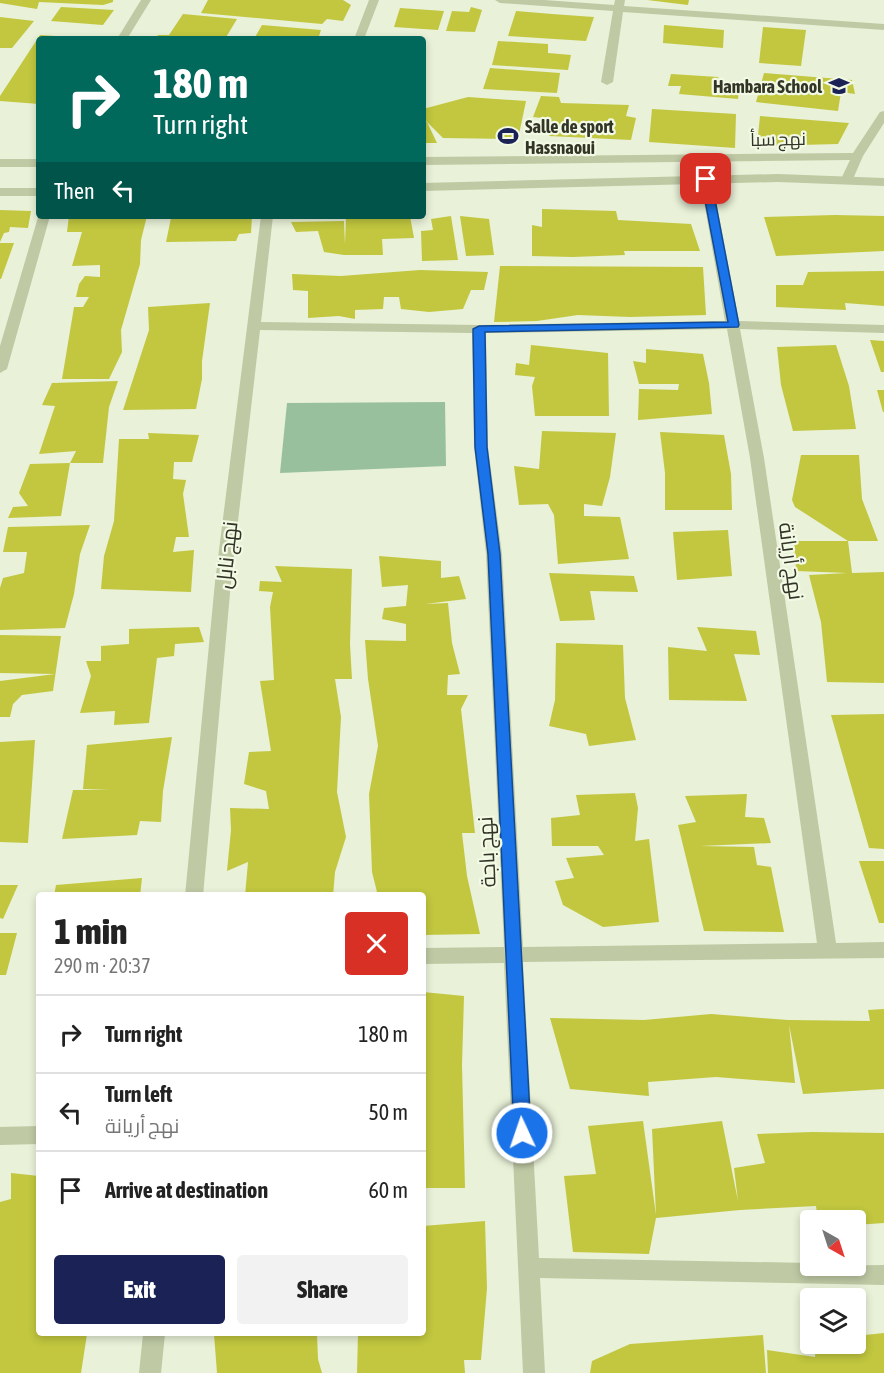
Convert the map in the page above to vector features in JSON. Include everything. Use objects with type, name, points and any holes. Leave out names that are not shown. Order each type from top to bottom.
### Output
[{"type":"street","points":[[124,36],[146,0]]},
{"type":"street","points":[[360,36],[374,0]]},
{"type":"street","points":[[500,0],[619,4],[884,27]]},
{"type":"street","points":[[607,82],[619,4]]},
{"type":"street","points":[[847,179],[857,156],[884,114]]},
{"type":"street","name":"نهج سبأ","points":[[426,161],[857,156]]},
{"type":"street","points":[[0,163],[36,163]]},
{"type":"street","points":[[426,187],[706,179],[847,179],[884,182]]},
{"type":"street","name":"نهج أريانة","points":[[706,179],[757,458],[827,950]]},
{"type":"street","points":[[0,192],[36,192]]},
{"type":"street","points":[[0,369],[43,219]]},
{"type":"street","name":"نهج نابل","points":[[194,892],[223,582],[267,219]]},
{"type":"street","points":[[255,326],[479,329],[734,325],[884,329]]},
{"type":"street","name":"نهج باجة","points":[[479,329],[481,447],[494,554],[534,1373]]},
{"type":"street","points":[[426,956],[884,950]]},
{"type":"street","points":[[0,1136],[36,1135]]},
{"type":"street","points":[[528,1268],[884,1275]]},
{"type":"street","points":[[150,1373],[154,1336]]},
{"type":"green space","points":[[445,402],[446,466],[280,473],[287,403]]},
{"type":"building","points":[[0,0],[113,0],[113,2],[103,5],[39,2],[37,9],[0,3]]},
{"type":"building","points":[[208,0],[343,0],[351,5],[343,21],[327,19],[322,24],[201,13]]},
{"type":"building","points":[[647,0],[689,0],[688,5]]},
{"type":"building","points":[[61,7],[114,10],[103,25],[51,21]]},
{"type":"building","points":[[471,7],[482,10],[475,32],[446,31],[452,11],[469,12]]},
{"type":"building","points":[[400,8],[444,11],[438,30],[394,27]]},
{"type":"building","points":[[516,11],[594,17],[586,41],[508,36]]},
{"type":"building","points":[[183,14],[237,19],[227,36],[157,36],[169,35]]},
{"type":"building","points":[[0,17],[34,21],[12,48],[0,48]]},
{"type":"building","points":[[262,25],[321,30],[319,36],[256,36]]},
{"type":"building","points":[[664,25],[724,30],[723,48],[663,43]]},
{"type":"building","points":[[763,27],[806,30],[801,66],[759,63]]},
{"type":"building","points":[[36,41],[36,104],[0,101],[0,96]]},
{"type":"building","points":[[498,41],[548,44],[548,53],[571,55],[568,70],[492,65]]},
{"type":"building","points":[[490,68],[560,73],[557,93],[483,89]]},
{"type":"building","points":[[764,73],[852,80],[855,94],[841,92],[838,111],[756,102]]},
{"type":"building","points":[[671,74],[718,77],[720,81],[740,82],[738,99],[679,94],[681,86],[668,86]]},
{"type":"building","points":[[541,96],[559,97],[561,103],[629,105],[626,116],[636,118],[631,140],[549,136],[550,119],[533,117]]},
{"type":"building","points":[[468,97],[526,101],[518,139],[443,138],[426,121],[426,108]]},
{"type":"building","points":[[652,109],[736,114],[735,148],[649,142]]},
{"type":"building","points":[[760,116],[849,123],[838,144],[757,146]]},
{"type":"building","points":[[426,122],[427,122],[437,143],[426,143]]},
{"type":"building","points":[[542,209],[616,211],[618,220],[691,224],[700,251],[624,251],[625,255],[532,256],[532,225],[542,227]]},
{"type":"building","points":[[0,210],[31,211],[28,228],[10,227],[9,232],[4,233],[0,242]]},
{"type":"building","points":[[451,216],[458,260],[422,261],[421,231],[433,230],[431,219]]},
{"type":"building","points":[[460,216],[489,219],[494,255],[466,256]]},
{"type":"building","points":[[884,216],[884,251],[776,256],[764,217]]},
{"type":"building","points":[[69,219],[146,219],[141,240],[140,264],[121,330],[122,352],[109,379],[62,379],[74,307],[83,307],[89,297],[76,297],[79,284],[85,276],[100,277],[100,265],[72,266],[82,232],[67,232]]},
{"type":"building","points":[[171,219],[252,219],[251,233],[239,234],[236,241],[166,242]]},
{"type":"building","points":[[346,219],[411,219],[414,238],[382,239],[383,255],[344,255],[324,252],[318,231],[296,232],[291,222],[344,221],[345,244]]},
{"type":"building","points":[[0,243],[14,243],[1,279],[0,279]]},
{"type":"building","points":[[500,266],[703,267],[706,315],[630,317],[578,315],[537,321],[494,322]]},
{"type":"building","points":[[420,270],[488,272],[484,290],[471,290],[463,309],[429,312],[401,309],[399,297],[384,297],[383,309],[355,310],[355,319],[339,316],[308,318],[308,291],[293,290],[292,274],[341,276]]},
{"type":"building","points":[[884,271],[884,306],[845,303],[846,310],[776,307],[776,285],[803,285],[808,272]]},
{"type":"building","points":[[210,303],[202,361],[202,379],[196,409],[123,410],[149,330],[148,307]]},
{"type":"building","points":[[870,340],[884,341],[884,372],[881,372]]},
{"type":"building","points":[[531,345],[608,353],[609,416],[535,416],[532,386],[535,377],[515,375],[516,363],[529,365]]},
{"type":"building","points":[[836,345],[849,386],[856,429],[793,431],[781,385],[777,347]]},
{"type":"building","points":[[646,349],[703,354],[712,414],[638,420],[639,389],[678,390],[679,384],[639,384],[633,361],[646,363]]},
{"type":"building","points":[[118,381],[109,407],[103,463],[70,463],[76,451],[39,454],[55,406],[42,405],[52,383]]},
{"type":"building","points":[[877,390],[884,390],[884,412],[883,412]]},
{"type":"building","points":[[542,431],[616,433],[610,477],[602,506],[584,504],[584,516],[620,517],[629,559],[558,564],[554,515],[548,504],[519,505],[514,466],[539,469]]},
{"type":"building","points":[[660,432],[724,435],[731,474],[732,510],[665,510],[665,473]]},
{"type":"building","points":[[148,433],[199,435],[192,462],[174,462],[173,479],[186,480],[183,494],[189,537],[176,537],[173,552],[194,550],[191,592],[101,589],[104,556],[114,521],[119,439],[149,439]]},
{"type":"building","points":[[801,455],[859,455],[862,499],[878,541],[848,541],[795,507],[792,500]]},
{"type":"building","points":[[70,463],[61,516],[8,518],[13,507],[28,506],[19,493],[30,464]]},
{"type":"building","points":[[90,525],[80,554],[74,594],[65,628],[0,630],[0,588],[3,578],[24,573],[27,552],[3,552],[8,527]]},
{"type":"building","points":[[728,530],[732,576],[677,580],[673,532]]},
{"type":"building","points":[[794,541],[848,541],[852,573],[884,572],[884,683],[827,682],[821,622],[809,575],[847,573],[796,571]]},
{"type":"building","points":[[379,556],[441,561],[441,578],[459,576],[466,599],[425,604],[448,603],[452,643],[460,674],[448,675],[447,695],[468,695],[461,709],[475,833],[462,833],[467,876],[480,934],[426,935],[426,892],[377,892],[372,872],[369,794],[378,746],[365,640],[406,641],[406,624],[382,619],[384,608],[406,606],[408,585],[382,587]]},
{"type":"building","points":[[275,566],[352,569],[350,644],[352,679],[335,679],[341,717],[337,792],[346,837],[335,872],[333,892],[245,892],[248,862],[227,871],[231,830],[230,808],[269,809],[266,791],[244,784],[249,752],[271,751],[260,681],[274,680],[270,607],[273,592],[259,591],[260,581],[282,582]]},
{"type":"building","points":[[549,573],[634,576],[638,592],[590,591],[595,620],[560,621]]},
{"type":"building","points":[[199,627],[204,642],[175,644],[174,656],[157,658],[149,723],[114,725],[115,711],[80,713],[91,676],[86,661],[101,661],[101,646],[129,644],[129,629]]},
{"type":"building","points":[[697,627],[756,631],[760,655],[734,654],[747,701],[669,700],[668,647],[707,651]]},
{"type":"building","points":[[0,635],[61,636],[53,691],[22,695],[13,704],[10,717],[0,717],[0,681],[55,674],[0,673]]},
{"type":"building","points":[[556,643],[623,645],[625,698],[636,740],[589,746],[586,734],[549,726],[555,700]]},
{"type":"building","points":[[884,714],[884,849],[869,848],[831,715]]},
{"type":"building","points":[[172,737],[163,791],[161,822],[140,821],[137,835],[62,839],[73,790],[110,790],[83,789],[87,745]]},
{"type":"building","points":[[35,740],[28,843],[0,842],[0,742]]},
{"type":"building","points":[[635,793],[638,808],[635,841],[649,839],[659,922],[603,927],[563,905],[555,881],[574,878],[566,858],[604,855],[598,846],[552,846],[551,818],[580,815],[576,795]]},
{"type":"building","points":[[747,794],[745,817],[764,818],[771,843],[700,846],[754,847],[757,865],[771,867],[784,932],[704,931],[678,825],[696,822],[685,796]]},
{"type":"building","points":[[859,861],[884,861],[884,923],[879,923]]},
{"type":"building","points":[[142,878],[140,892],[55,892],[56,885]]},
{"type":"building","points":[[0,885],[18,885],[3,919],[0,918]]},
{"type":"building","points":[[0,933],[17,933],[6,975],[0,975]]},
{"type":"building","points":[[426,992],[464,996],[462,1065],[465,1188],[426,1188]]},
{"type":"building","points":[[884,1009],[884,1089],[803,1094],[789,1025],[795,1083],[716,1077],[648,1082],[649,1096],[570,1089],[550,1018],[644,1020],[711,1014],[788,1020],[870,1021],[868,1010]]},
{"type":"building","points":[[643,1121],[656,1215],[652,1129],[722,1121],[738,1201],[734,1168],[765,1163],[757,1134],[884,1133],[884,1223],[866,1224],[866,1210],[817,1210],[816,1206],[740,1210],[656,1218],[649,1254],[573,1252],[564,1176],[596,1174],[588,1126]]},
{"type":"building","points":[[11,1173],[36,1176],[36,1336],[87,1336],[81,1373],[0,1373],[0,1202],[11,1199]]},
{"type":"building","points":[[485,1221],[487,1288],[481,1360],[464,1360],[465,1373],[357,1373],[358,1336],[426,1336],[426,1226]]},
{"type":"building","points":[[884,1333],[884,1373],[768,1373],[767,1350],[815,1357],[815,1354],[866,1354],[866,1335]]},
{"type":"building","points":[[763,1335],[766,1373],[590,1373],[592,1361],[630,1344]]},
{"type":"building","points":[[214,1336],[317,1336],[318,1359],[322,1373],[217,1373]]},
{"type":"place","name":"Hambara School","points":[[839,86]]},
{"type":"place","name":"Salle de sport Hassnaoui","points":[[508,136]]},
{"type":"route","points":[[522,1133],[494,554],[481,447],[479,329],[734,325],[706,179]]}]
